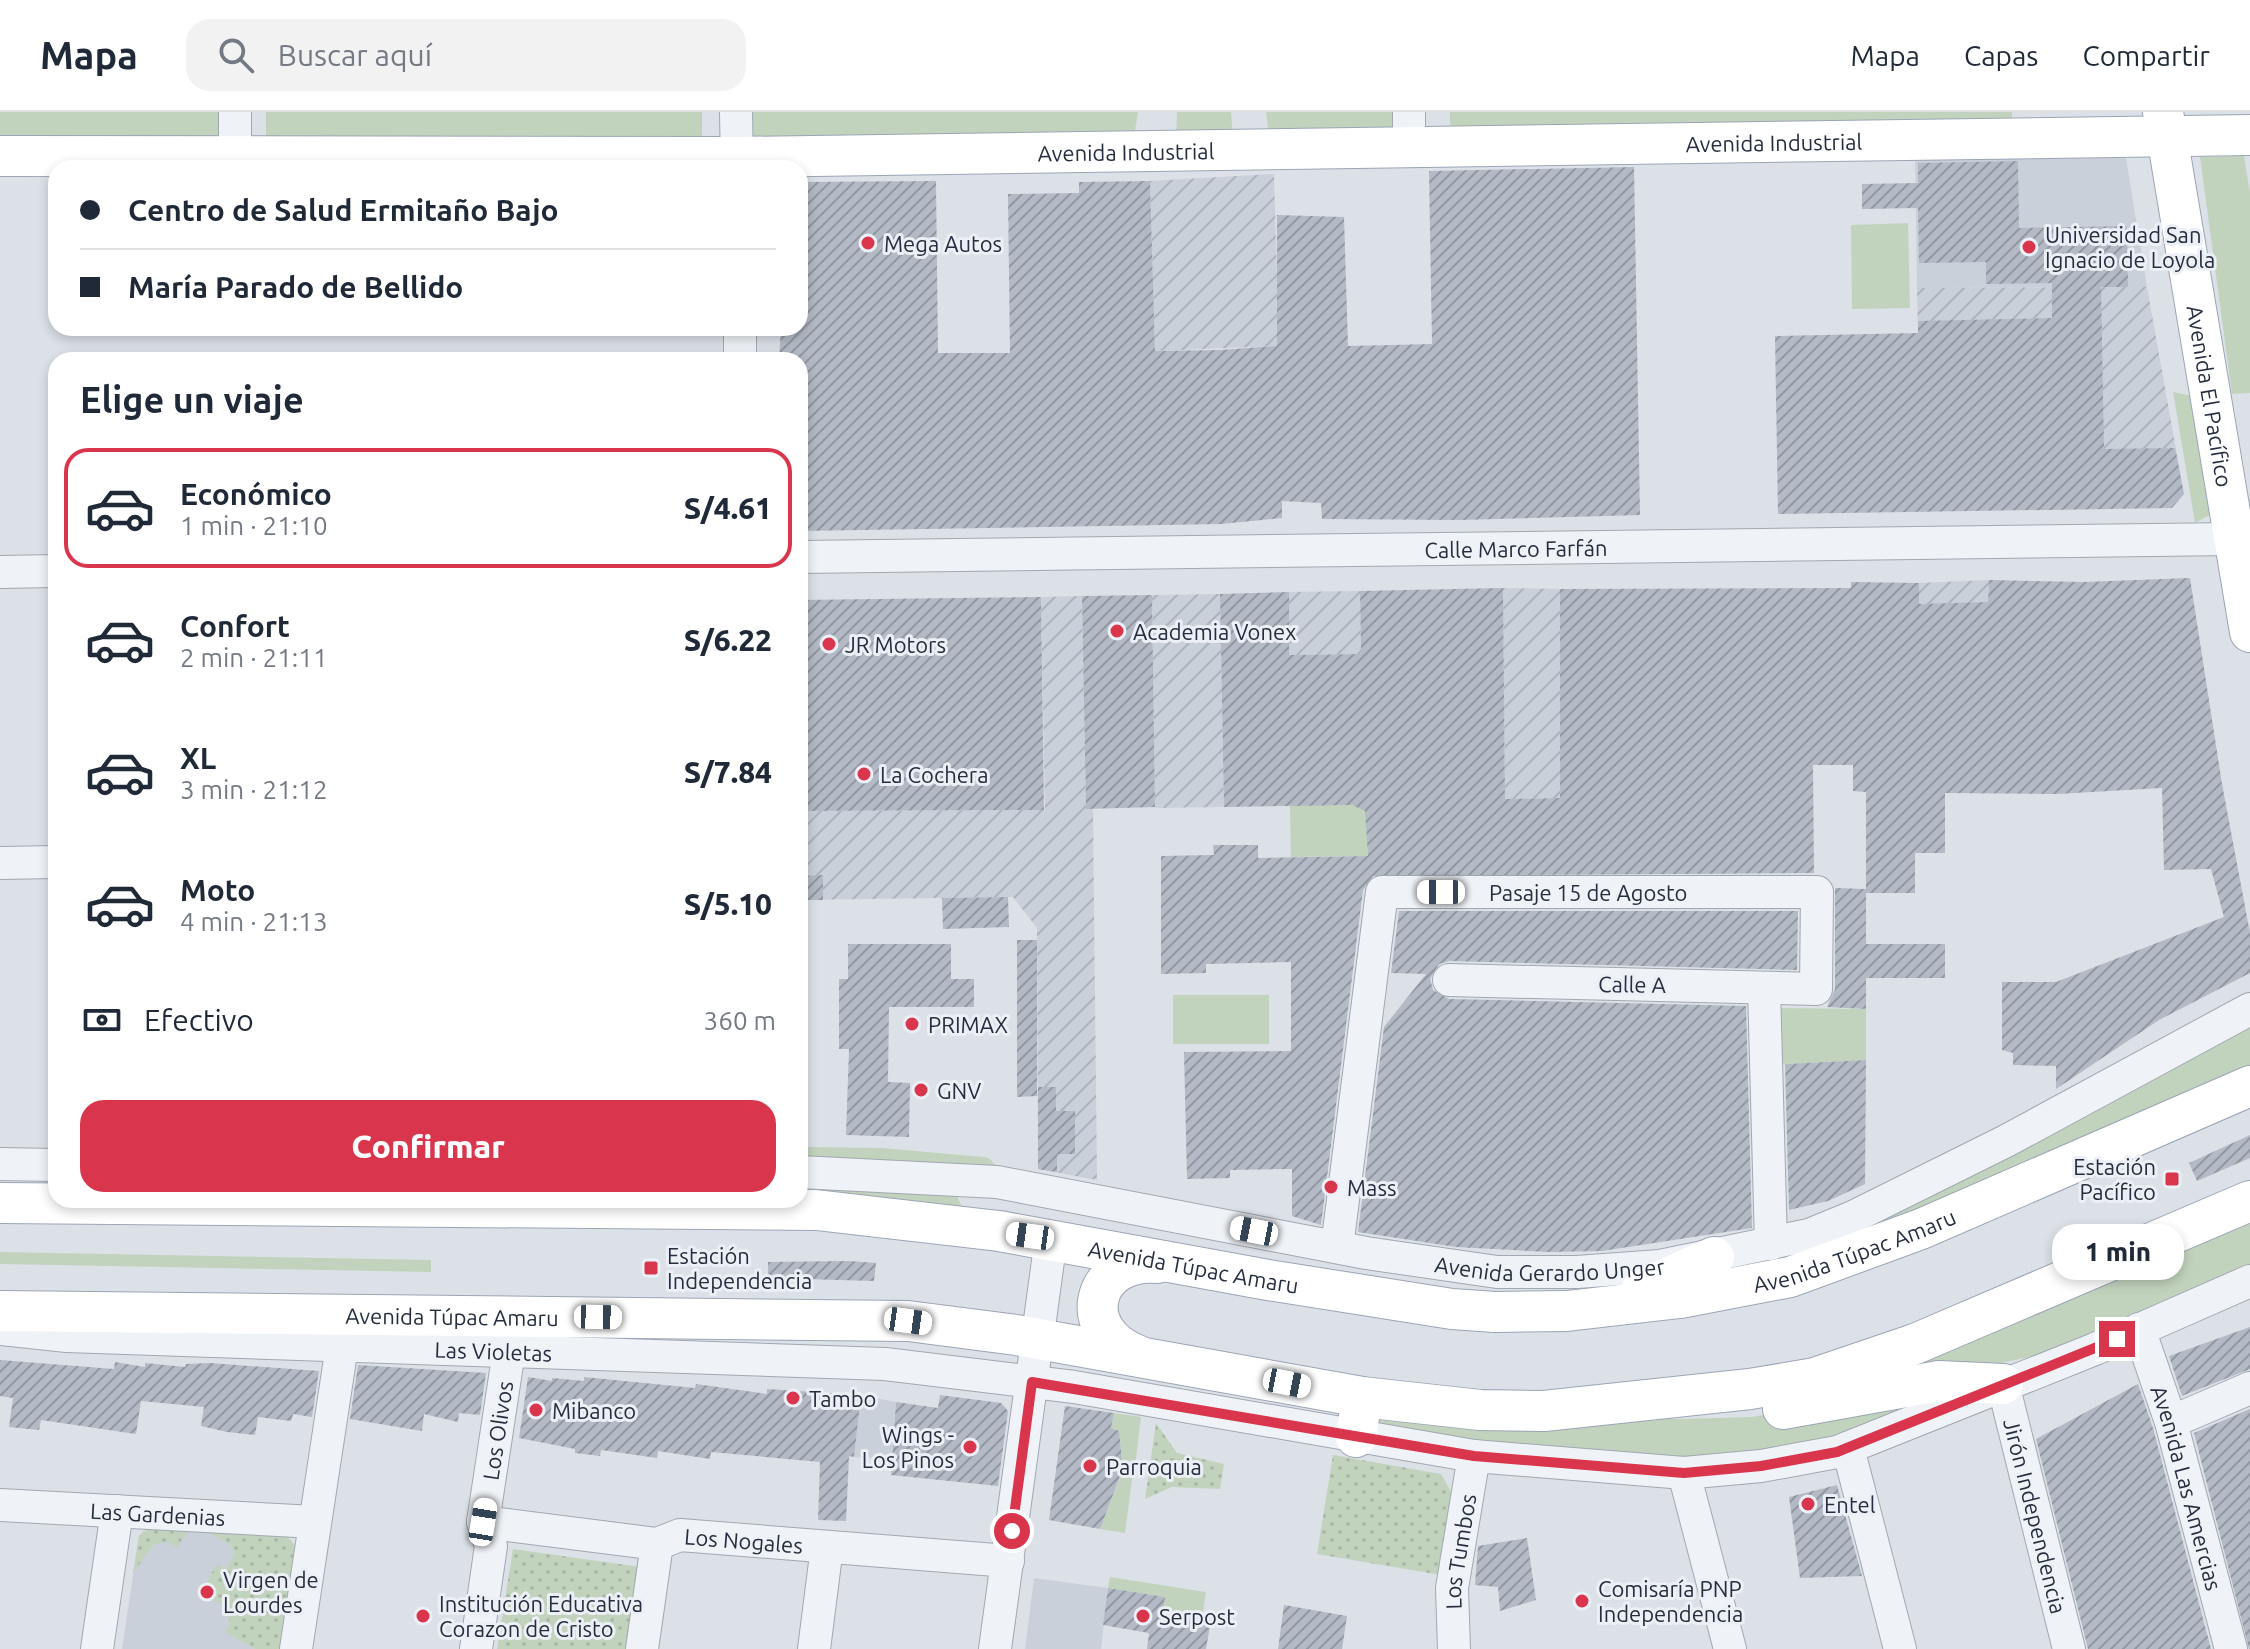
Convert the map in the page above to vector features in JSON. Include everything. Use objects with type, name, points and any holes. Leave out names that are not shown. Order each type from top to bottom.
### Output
[{"type":"main road","name":"Avenida Industrial","points":[[798,160],[1409,130],[2165,125],[2250,135]]},
{"type":"main road","name":"Avenida El Pacífico","points":[[2165,125],[2250,632]]},
{"type":"main road","name":"Avenida Industrial","points":[[0,156],[522,160]]},
{"type":"main road","name":"Avenida Túpac Amaru","points":[[561,1208],[816,1210],[1051,1239],[1173,1264],[1452,1309],[1495,1312],[1602,1308],[1790,1277],[1921,1229],[2250,1086]]},
{"type":"main road","name":"Avenida Túpac Amaru","points":[[0,1311],[908,1321],[1038,1339],[1362,1397],[1480,1410],[1544,1411],[1750,1389],[1815,1378],[1915,1344],[2250,1201]]},
{"type":"main road","name":"Avenida Túpac Amaru","points":[[0,1203],[48,1203]]},
{"type":"main road","points":[[666,1208],[673,1209]]},
{"type":"main road","points":[[1602,1308],[1714,1257]]},
{"type":"main road","points":[[1144,1357],[1120,1347],[1106,1333],[1098,1315],[1099,1294],[1110,1277],[1126,1266],[1145,1262],[1173,1264]]},
{"type":"main road","points":[[1544,1411],[1753,1414],[1939,1381],[2003,1384]]},
{"type":"main road","points":[[1356,1437],[1362,1397]]},
{"type":"street","points":[[235,112],[235,156]]},
{"type":"street","points":[[736,112],[737,160]]},
{"type":"street","name":"Calle Marco Farfán","points":[[808,557],[2233,539]]},
{"type":"street","points":[[0,572],[48,571]]},
{"type":"street","points":[[0,863],[48,862]]},
{"type":"street","name":"Pasaje 15 de Agosto","points":[[1337,1247],[1382,892],[1817,892],[1816,989]]},
{"type":"street","name":"Calle A","points":[[1449,980],[1816,989]]},
{"type":"street","points":[[1764,988],[1771,1244]]},
{"type":"street","name":"Avenida Gerardo Unger","points":[[808,1172],[997,1182],[1337,1247],[1497,1272],[1577,1272],[1660,1266],[1809,1235],[1923,1184],[2250,1009]]},
{"type":"street","points":[[0,1164],[48,1165]]},
{"type":"street","points":[[995,1649],[1051,1239]]},
{"type":"street","name":"Las Violetas","points":[[0,1329],[67,1336],[885,1364],[1032,1382],[1474,1456],[1684,1473],[1761,1466],[1848,1448],[2250,1281]]},
{"type":"street","name":"Avenida Las Amercias","points":[[2139,1329],[2171,1422],[2231,1649]]},
{"type":"street","points":[[296,1649],[342,1346]]},
{"type":"street","name":"Los Olivos","points":[[476,1649],[491,1546],[483,1522],[509,1351]]},
{"type":"street","name":"Jirón Independencia","points":[[2003,1384],[2069,1649]]},
{"type":"street","points":[[2171,1422],[2250,1388]]},
{"type":"street","points":[[1848,1448],[1900,1649]]},
{"type":"street","name":"Los Tumbos","points":[[1454,1649],[1452,1588],[1474,1456]]},
{"type":"street","points":[[1684,1473],[1730,1649]]},
{"type":"street","name":"Las Gardenias","points":[[0,1505],[315,1522]]},
{"type":"street","points":[[97,1649],[117,1511]]},
{"type":"street","name":"Los Nogales","points":[[483,1522],[657,1544],[680,1535],[1008,1561]]},
{"type":"street","points":[[642,1649],[657,1544]]},
{"type":"street","points":[[814,1649],[827,1547]]},
{"type":"shaded area","name":"Universidad San Ignacio de Loyola","points":[[2126,158],[2147,287],[1917,288],[1915,159]]},
{"type":"shaded area","points":[[1274,174],[1279,346],[1155,351],[1150,181]]},
{"type":"shaded area","points":[[2147,287],[2184,494],[1921,512],[1917,288]]},
{"type":"shaded area","points":[[1989,580],[1988,602],[1941,604],[1918,694],[1919,583]]},
{"type":"shaded area","points":[[1503,588],[1560,589],[1560,798],[1505,799]]},
{"type":"shaded area","points":[[1360,591],[1361,654],[1289,655],[1289,592]]},
{"type":"shaded area","points":[[1220,594],[1224,807],[1155,808],[1152,595]]},
{"type":"shaded area","points":[[1082,596],[1086,808],[1093,809],[1097,1180],[1038,1169],[1037,928],[1013,897],[808,900],[808,811],[1045,810],[1041,597]]},
{"type":"shaded area","points":[[861,1395],[896,1402],[892,1459],[854,1457]]},
{"type":"shaded area","points":[[196,1524],[231,1546],[234,1555],[226,1570],[217,1565],[230,1622],[226,1632],[255,1649],[122,1649],[139,1536],[143,1531]]},
{"type":"shaded area","points":[[1034,1578],[1108,1588],[1101,1649],[1025,1649]]},
{"type":"green space","points":[[0,112],[226,112],[226,156],[0,157]]},
{"type":"green space","points":[[266,112],[702,112],[702,154],[266,155]]},
{"type":"green space","points":[[741,112],[1138,112],[1134,137],[742,154]]},
{"type":"green space","points":[[1177,112],[1231,112],[1233,137],[1176,138]]},
{"type":"green space","points":[[1266,112],[1406,112],[1406,144],[1269,135]]},
{"type":"green space","points":[[1450,112],[2012,112],[2012,136],[1450,144]]},
{"type":"green space","points":[[2244,156],[2250,193],[2250,393],[2232,394],[2200,157]]},
{"type":"green space","points":[[1908,223],[1910,308],[1852,309],[1851,225]]},
{"type":"green space","points":[[2173,392],[2208,399],[2226,506],[2195,523]]},
{"type":"green space","points":[[1290,805],[1365,805],[1368,856],[1291,857]]},
{"type":"green space","points":[[1173,995],[1269,995],[1269,1044],[1173,1044]]},
{"type":"green space","points":[[1780,1008],[1866,1009],[1866,1060],[1781,1064]]},
{"type":"green space","points":[[2250,1013],[2250,1081],[1710,1289],[1716,1262],[1810,1238]]},
{"type":"green space","points":[[808,1147],[882,1148],[989,1158],[1010,1181],[808,1158]]},
{"type":"green space","points":[[808,1178],[956,1194],[968,1220],[808,1201]]},
{"type":"green space","points":[[2250,1205],[2250,1277],[2091,1345],[1839,1395]]},
{"type":"green space","points":[[0,1252],[431,1260],[431,1272],[0,1264]]},
{"type":"green space","points":[[2041,1366],[1846,1444],[1684,1469],[1365,1432],[1368,1409],[1680,1419],[1752,1417]]},
{"type":"green space","points":[[1114,1413],[1141,1417],[1135,1467],[1123,1465],[1119,1431],[1111,1428]]},
{"type":"green space","points":[[1156,1423],[1177,1453],[1224,1464],[1220,1489],[1172,1487],[1145,1499]]},
{"type":"green space","points":[[1333,1455],[1441,1474],[1453,1495],[1441,1575],[1317,1554]]},
{"type":"green space","points":[[1122,1471],[1133,1473],[1125,1533],[1100,1529]]},
{"type":"green space","points":[[149,1528],[189,1529],[177,1547],[168,1542],[154,1544],[133,1573],[139,1536]]},
{"type":"green space","points":[[205,1530],[283,1532],[295,1545],[283,1649],[255,1649],[225,1632],[230,1622],[225,1607],[201,1593],[217,1564],[226,1569],[234,1555],[231,1546]]},
{"type":"green space","points":[[513,1549],[641,1567],[629,1649],[497,1649]]},
{"type":"green space","points":[[1110,1577],[1206,1592],[1202,1619],[1163,1613],[1165,1597],[1108,1588]]},
{"type":"building","points":[[2018,161],[2019,228],[2127,226],[2128,287],[2101,287],[2104,449],[2175,448],[2184,494],[2172,508],[1778,514],[1775,336],[1918,333],[1918,321],[2052,318],[2052,283],[1986,284],[1986,262],[1919,263],[1918,208],[1862,209],[1862,184],[1918,183],[1918,163]]},
{"type":"building","points":[[1634,167],[1640,515],[1460,520],[1322,519],[1321,503],[1282,501],[1282,518],[1221,524],[808,531],[808,352],[780,352],[780,336],[808,336],[808,182],[936,181],[938,353],[1010,353],[1008,194],[1079,193],[1079,182],[1150,181],[1155,351],[1220,350],[1277,346],[1277,215],[1344,217],[1348,346],[1432,344],[1429,171]]},
{"type":"building","points":[[2190,578],[2222,784],[2250,933],[2250,973],[2159,1020],[2056,1089],[2056,1066],[2013,1065],[2013,1053],[2002,1050],[2002,982],[2056,982],[2224,917],[2211,869],[2164,870],[2162,788],[2057,794],[1945,793],[1945,853],[1915,853],[1915,893],[1866,893],[1866,944],[1945,944],[1945,978],[1866,978],[1866,1009],[1827,1007],[1835,989],[1835,888],[1866,889],[1866,792],[1853,791],[1853,765],[1813,765],[1814,873],[1373,876],[1363,890],[1321,1225],[1292,1216],[1292,1169],[1230,1170],[1230,1178],[1187,1179],[1184,1052],[1291,1051],[1291,962],[1206,964],[1206,973],[1161,974],[1161,856],[1214,855],[1213,845],[1258,845],[1258,858],[1368,856],[1365,811],[1352,805],[1224,807],[1220,594],[1289,592],[1289,655],[1361,654],[1360,591],[1503,588],[1505,799],[1560,798],[1560,589],[1851,588],[1851,582],[1919,583],[1919,604],[1988,602],[1989,580],[2084,582]]},
{"type":"building","points":[[1152,595],[1155,807],[1086,809],[1082,596]]},
{"type":"building","points":[[1041,597],[1044,810],[808,811],[808,600]]},
{"type":"building","points":[[823,875],[823,900],[808,900],[808,876]]},
{"type":"building","points":[[1008,897],[1009,927],[943,929],[942,898]]},
{"type":"building","points":[[1399,911],[1798,911],[1797,970],[1449,961],[1439,964],[1430,979],[1433,990],[1449,999],[1746,1006],[1752,1228],[1602,1251],[1547,1252],[1456,1247],[1358,1232],[1384,1027],[1426,974],[1391,973]]},
{"type":"building","points":[[1017,940],[1037,940],[1037,1096],[1017,1097]]},
{"type":"building","points":[[848,944],[951,944],[951,979],[974,979],[974,1007],[889,1007],[888,1082],[910,1083],[909,1137],[846,1135],[849,1049],[839,1049],[839,979],[848,979]]},
{"type":"building","points":[[1866,1060],[1865,1184],[1828,1201],[1789,1210],[1785,1064]]},
{"type":"building","points":[[1038,1087],[1056,1087],[1056,1111],[1075,1111],[1075,1154],[1057,1154],[1057,1172],[1038,1169]]},
{"type":"building","points":[[2250,1135],[2250,1158],[2197,1181],[2189,1163]]},
{"type":"building","points":[[768,1262],[876,1263],[874,1281],[768,1278]]},
{"type":"building","points":[[2250,1327],[2250,1369],[2182,1396],[2169,1356]]},
{"type":"building","points":[[0,1360],[114,1369],[115,1362],[145,1367],[145,1363],[185,1367],[186,1364],[210,1363],[319,1371],[312,1417],[293,1414],[291,1421],[258,1417],[255,1435],[201,1426],[204,1407],[141,1401],[136,1434],[41,1420],[39,1430],[9,1427],[13,1398],[0,1396]]},
{"type":"building","points":[[358,1365],[486,1373],[480,1415],[459,1413],[458,1422],[424,1414],[422,1431],[350,1419]]},
{"type":"building","points":[[528,1377],[584,1381],[584,1377],[695,1388],[696,1384],[767,1394],[767,1389],[861,1395],[854,1457],[849,1456],[846,1521],[818,1520],[820,1462],[711,1452],[710,1459],[658,1451],[657,1458],[601,1450],[600,1456],[575,1453],[575,1449],[519,1438]]},
{"type":"building","points":[[2138,1384],[2153,1428],[2211,1649],[2088,1649],[2036,1439]]},
{"type":"building","name":"Wings - Los Pinos","points":[[940,1395],[1001,1403],[1008,1411],[998,1486],[891,1475],[896,1402],[938,1408]]},
{"type":"building","name":"Parroquia","points":[[1065,1406],[1114,1413],[1111,1428],[1119,1431],[1123,1468],[1100,1529],[1049,1520]]},
{"type":"building","points":[[2250,1409],[2250,1649],[2249,1649],[2194,1433]]},
{"type":"building","points":[[1837,1485],[1862,1576],[1800,1578],[1789,1497]]},
{"type":"building","points":[[1527,1538],[1536,1600],[1500,1611],[1498,1587],[1475,1585],[1478,1546]]},
{"type":"building","name":"Serpost","points":[[1108,1588],[1165,1597],[1163,1613],[1211,1620],[1206,1649],[1147,1649],[1149,1633],[1103,1625]]},
{"type":"building","points":[[1284,1605],[1347,1616],[1342,1649],[1278,1649]]},
{"type":"place","name":"Mega Autos","points":[[868,243]]},
{"type":"place","name":"Universidad San Ignacio de Loyola","points":[[2029,247]]},
{"type":"place","name":"Academia Vonex","points":[[1117,631]]},
{"type":"place","name":"JR Motors","points":[[829,644]]},
{"type":"place","name":"La Cochera","points":[[864,774]]},
{"type":"place","name":"PRIMAX","points":[[912,1024]]},
{"type":"place","name":"GNV","points":[[921,1090]]},
{"type":"place","name":"Estación Pacífico","points":[[2172,1179]]},
{"type":"place","name":"Mass","points":[[1331,1187]]},
{"type":"place","name":"Estación Independencia","points":[[651,1268]]},
{"type":"place","name":"Tambo","points":[[793,1398]]},
{"type":"place","name":"Mibanco","points":[[536,1410]]},
{"type":"place","name":"Wings - Los Pinos","points":[[970,1447]]},
{"type":"place","name":"Parroquia","points":[[1090,1466]]},
{"type":"place","name":"Entel","points":[[1808,1504]]},
{"type":"place","name":"Virgen de Lourdes","points":[[207,1592]]},
{"type":"place","name":"Comisaría PNP Independencia","points":[[1582,1601]]},
{"type":"place","name":"Institución Educativa Corazon de Cristo","points":[[423,1616]]},
{"type":"place","name":"Serpost","points":[[1143,1616]]},
{"type":"route","points":[[1012,1531],[1032,1382],[1474,1456],[1684,1473],[1761,1466],[1837,1452],[2117,1339]]}]
